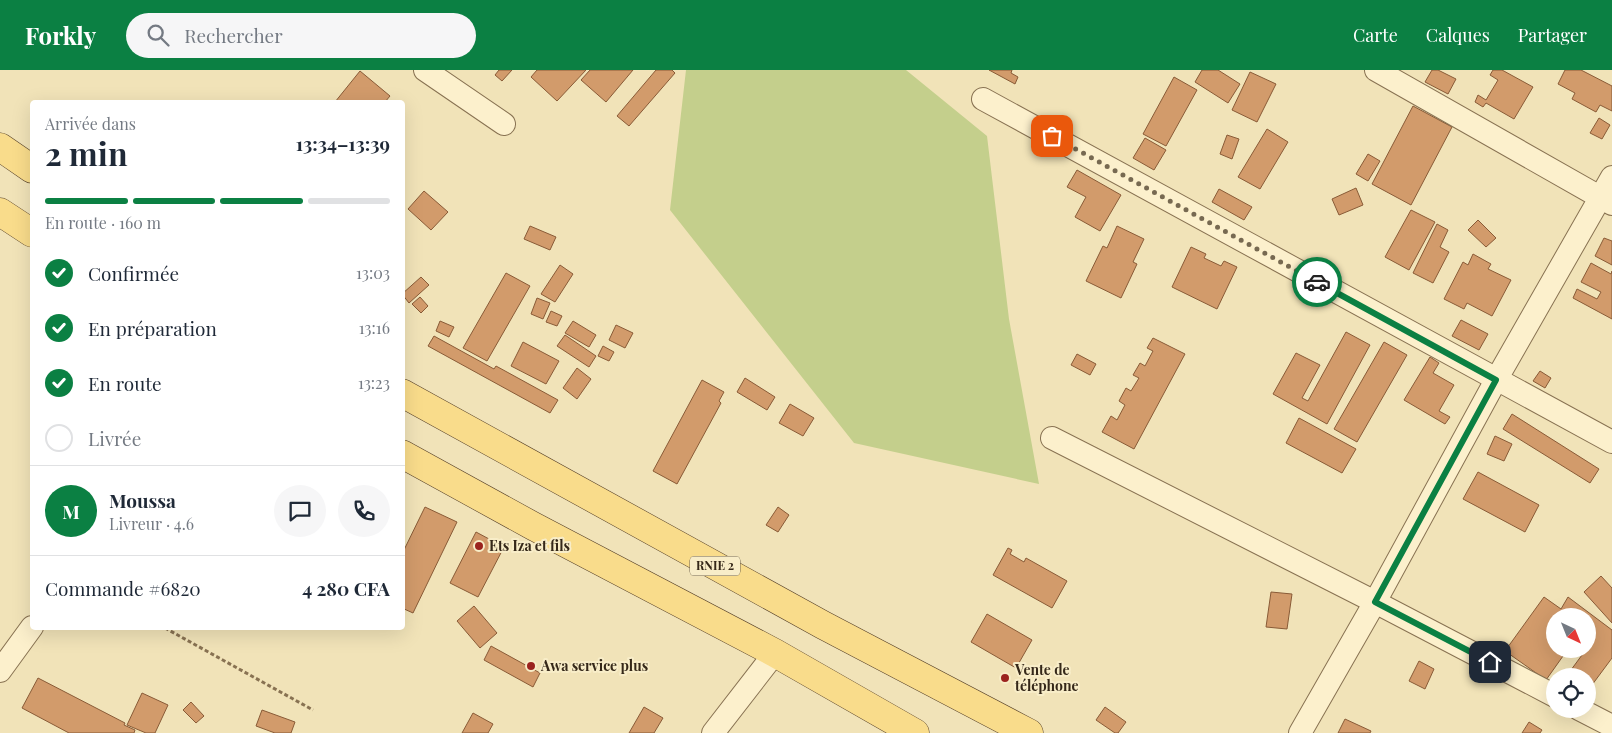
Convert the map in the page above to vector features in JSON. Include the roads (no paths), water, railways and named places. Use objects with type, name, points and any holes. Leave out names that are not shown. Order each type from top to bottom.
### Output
[{"type":"main road","points":[[0,147],[30,168]]},
{"type":"main road","points":[[0,212],[30,232]]},
{"type":"main road","name":"RNIE 2","points":[[405,395],[823,625],[1029,733]]},
{"type":"main road","points":[[405,456],[533,526],[775,653],[915,733]]},
{"type":"street","points":[[425,70],[504,124]]},
{"type":"street","points":[[1376,70],[1606,200]]},
{"type":"street","points":[[983,99],[1612,442]]},
{"type":"street","points":[[1300,733],[1375,602],[1496,380],[1606,200],[1612,177]]},
{"type":"street","points":[[1052,438],[1546,691]]},
{"type":"street","points":[[0,671],[31,630]]},
{"type":"street","points":[[713,733],[775,653]]},
{"type":"street","points":[[1596,718],[1612,726]]},
{"type":"place","name":"Ets Iza et fils","points":[[479,546]]},
{"type":"place","name":"Awa service plus","points":[[531,666]]},
{"type":"place","name":"Vente de téléphone","points":[[1005,678]]}]
